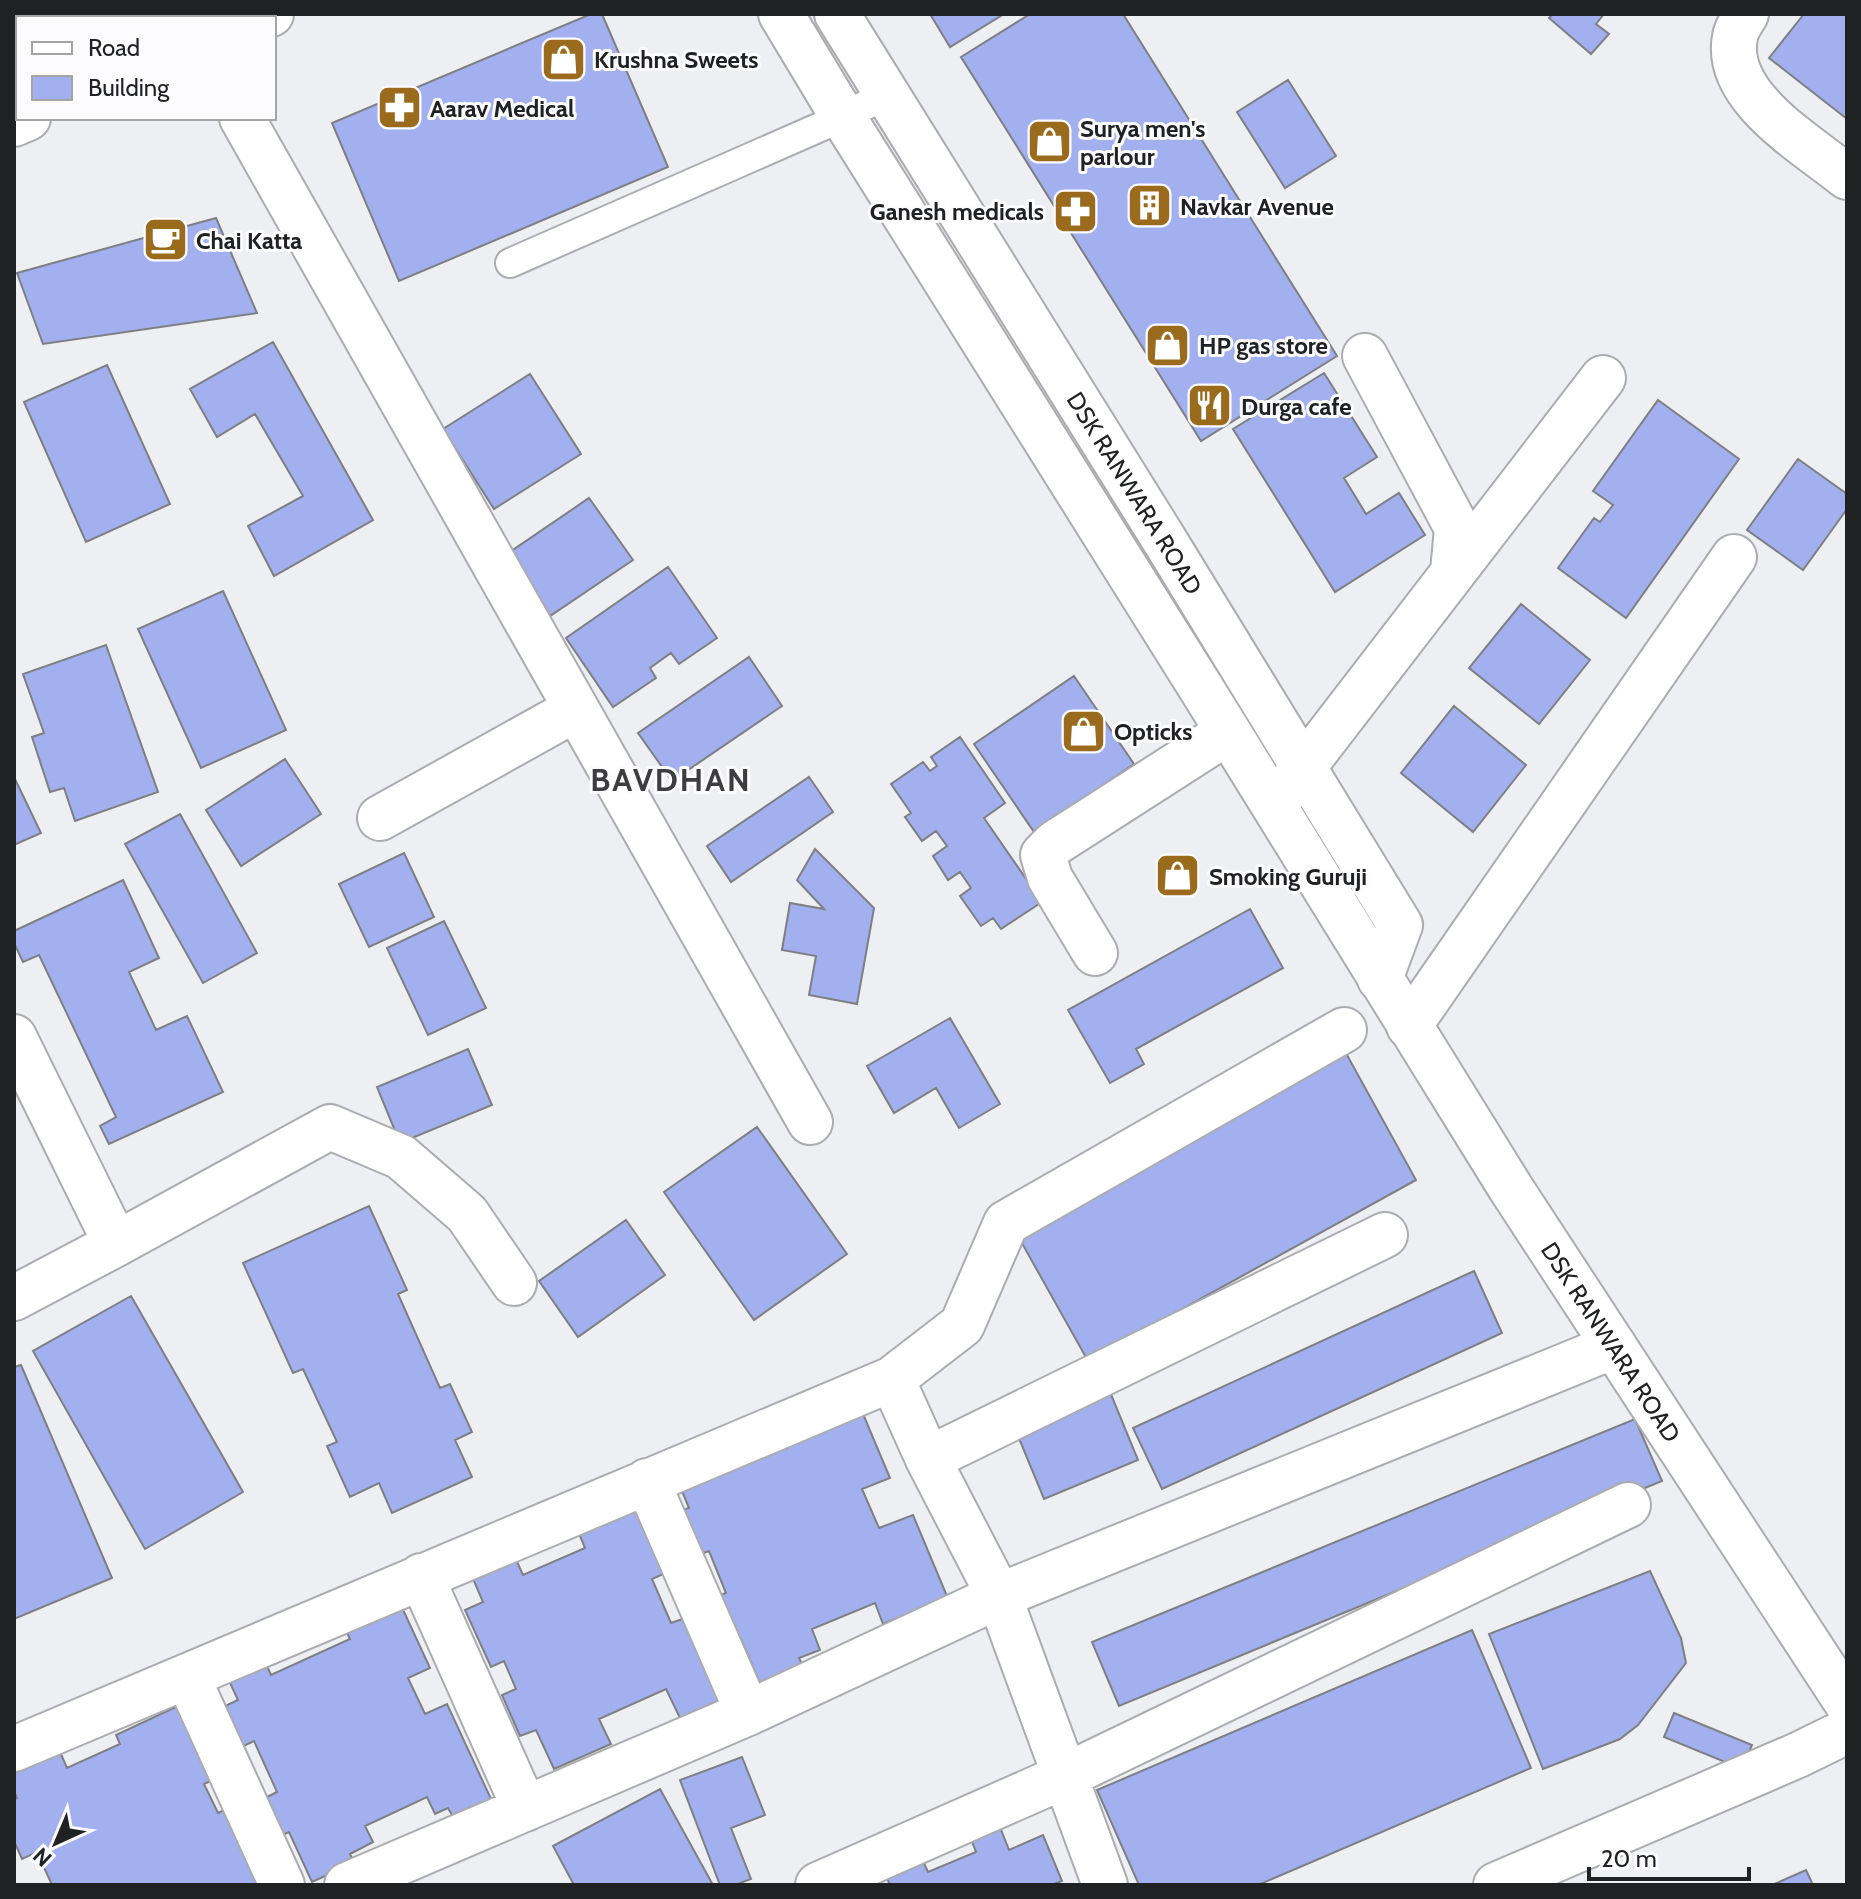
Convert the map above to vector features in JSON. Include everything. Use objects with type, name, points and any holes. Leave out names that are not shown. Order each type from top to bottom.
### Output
[{"type":"street","name":"DSK RANWARA ROAD","points":[[781,14],[1510,1187],[1847,1703]]},
{"type":"street","name":"DSK RANWARA ROAD","points":[[837,14],[1400,925],[1380,979]]},
{"type":"street","points":[[1746,14],[1735,37],[1737,73],[1755,103],[1847,177]]},
{"type":"street","points":[[243,120],[810,1122]]},
{"type":"street","points":[[1365,356],[1457,528],[1453,572]]},
{"type":"street","points":[[1273,806],[1603,378]]},
{"type":"street","points":[[1409,1026],[1734,557]]},
{"type":"street","points":[[1201,688],[1235,656]]},
{"type":"street","points":[[380,818],[576,709]]},
{"type":"street","points":[[1095,953],[1050,878],[1043,855],[1055,843],[1228,732]]},
{"type":"street","points":[[14,1749],[892,1379],[962,1325],[1006,1223],[1344,1030]]},
{"type":"street","points":[[14,1037],[116,1244]]},
{"type":"street","points":[[14,1298],[330,1127],[401,1157],[467,1214],[514,1283]]},
{"type":"street","points":[[928,1459],[1385,1235]]},
{"type":"street","points":[[347,1885],[748,1713],[999,1596],[1614,1346]]},
{"type":"street","points":[[892,1379],[928,1459],[999,1596],[1105,1885]]},
{"type":"street","points":[[647,1481],[748,1713]]},
{"type":"street","points":[[823,1884],[1065,1776],[1628,1505]]},
{"type":"street","points":[[421,1576],[525,1809]]},
{"type":"street","points":[[187,1676],[282,1885]]},
{"type":"street","points":[[1496,1885],[1847,1731]]},
{"type":"lane","points":[[510,263],[843,117],[887,94]]},
{"type":"building","points":[[591,14],[602,14],[668,167],[399,281],[332,123]]},
{"type":"building","points":[[930,14],[1004,14],[950,47]]},
{"type":"building","name":"Navkar Avenue","points":[[1030,14],[1123,14],[1337,356],[1201,441],[961,57]]},
{"type":"building","points":[[1553,14],[1604,14],[1596,24],[1609,34],[1591,54],[1549,18]]},
{"type":"building","points":[[1804,14],[1847,14],[1847,119],[1769,58]]},
{"type":"building","points":[[1288,80],[1336,156],[1285,188],[1237,112]]},
{"type":"building","points":[[216,218],[257,313],[43,344],[17,273]]},
{"type":"building","points":[[273,342],[373,520],[274,576],[248,526],[303,496],[255,414],[217,437],[190,389]]},
{"type":"building","points":[[107,365],[170,504],[86,542],[24,402]]},
{"type":"building","points":[[1324,373],[1377,457],[1344,478],[1366,514],[1399,493],[1425,535],[1335,592],[1233,429]]},
{"type":"building","points":[[530,374],[581,454],[494,509],[443,429]]},
{"type":"building","points":[[1658,400],[1739,459],[1626,618],[1558,568],[1594,518],[1600,522],[1613,505],[1593,491]]},
{"type":"building","points":[[1798,459],[1847,494],[1847,509],[1803,570],[1747,530]]},
{"type":"building","points":[[589,498],[633,560],[550,616],[507,554]]},
{"type":"building","points":[[668,567],[717,638],[679,664],[671,653],[650,668],[656,678],[613,707],[566,638]]},
{"type":"building","points":[[223,591],[286,730],[201,768],[138,629]]},
{"type":"building","points":[[1521,604],[1590,660],[1539,724],[1469,668]]},
{"type":"building","points":[[106,645],[158,792],[75,821],[64,788],[50,792],[32,737],[44,733],[23,674]]},
{"type":"building","points":[[749,657],[782,706],[672,781],[638,733]]},
{"type":"building","points":[[1074,676],[1134,764],[1034,832],[974,744]]},
{"type":"building","points":[[1454,706],[1526,765],[1473,832],[1401,773]]},
{"type":"building","points":[[960,737],[1005,803],[984,818],[1042,902],[1001,929],[993,918],[981,926],[960,896],[971,888],[960,872],[948,880],[933,856],[947,846],[936,831],[922,841],[905,817],[911,813],[891,784],[923,762],[930,771],[937,766],[931,757]]},
{"type":"building","points":[[285,759],[321,814],[241,866],[206,810]]},
{"type":"building","points":[[14,777],[41,833],[14,845]]},
{"type":"building","points":[[809,777],[833,812],[731,882],[707,846]]},
{"type":"building","points":[[180,814],[257,953],[203,983],[125,844]]},
{"type":"building","points":[[815,849],[874,908],[857,1004],[809,995],[816,956],[782,950],[790,903],[824,909],[797,880]]},
{"type":"building","points":[[404,853],[434,917],[369,947],[339,884]]},
{"type":"building","points":[[123,880],[159,958],[129,972],[156,1030],[187,1016],[223,1092],[109,1144],[100,1126],[116,1117],[39,955],[23,962],[14,943],[14,931]]},
{"type":"building","points":[[1250,909],[1283,968],[1136,1049],[1144,1064],[1110,1083],[1068,1010]]},
{"type":"building","points":[[444,921],[486,1008],[428,1035],[387,948]]},
{"type":"building","points":[[950,1018],[1000,1104],[959,1128],[936,1088],[894,1113],[867,1066]]},
{"type":"building","points":[[1342,1046],[1416,1180],[1088,1361],[1014,1229]]},
{"type":"building","points":[[468,1049],[492,1105],[400,1143],[377,1087]]},
{"type":"building","points":[[757,1127],[847,1254],[754,1320],[664,1192]]},
{"type":"building","points":[[369,1206],[407,1290],[398,1294],[440,1388],[450,1384],[472,1432],[455,1440],[472,1477],[392,1513],[379,1483],[350,1497],[327,1446],[337,1442],[303,1369],[293,1373],[243,1263]]},
{"type":"building","points":[[626,1220],[665,1275],[578,1337],[539,1281]]},
{"type":"building","points":[[1474,1271],[1502,1333],[1162,1489],[1133,1428]]},
{"type":"building","points":[[131,1296],[243,1492],[145,1549],[33,1351]]},
{"type":"building","points":[[21,1365],[112,1578],[14,1619],[14,1367]]},
{"type":"building","points":[[1110,1392],[1138,1460],[1044,1499],[1016,1431]]},
{"type":"building","points":[[858,1402],[890,1478],[862,1489],[879,1528],[913,1515],[952,1608],[913,1624],[908,1614],[883,1624],[875,1603],[812,1629],[820,1650],[799,1658],[804,1668],[761,1686],[741,1639],[724,1646],[705,1601],[726,1593],[709,1551],[688,1559],[670,1515],[689,1508],[677,1479]]},
{"type":"building","points":[[1635,1419],[1662,1481],[1119,1706],[1092,1642]]},
{"type":"building","points":[[640,1504],[670,1571],[652,1579],[671,1623],[691,1616],[727,1697],[680,1718],[666,1689],[599,1719],[611,1744],[554,1769],[536,1730],[520,1736],[502,1695],[516,1689],[504,1661],[491,1667],[465,1610],[483,1602],[471,1574],[514,1555],[523,1575],[585,1548],[578,1531]]},
{"type":"building","points":[[1650,1571],[1681,1638],[1686,1663],[1638,1725],[1620,1739],[1543,1769],[1489,1634]]},
{"type":"building","points":[[399,1601],[430,1668],[408,1678],[425,1714],[447,1704],[491,1799],[453,1817],[448,1808],[435,1814],[427,1797],[365,1826],[373,1842],[350,1854],[354,1863],[312,1882],[289,1832],[278,1837],[261,1800],[277,1792],[254,1741],[237,1749],[219,1709],[238,1700],[226,1674],[263,1657],[271,1675],[350,1639],[344,1627]]},
{"type":"building","points":[[1472,1630],[1531,1768],[1258,1885],[1139,1885],[1097,1790]]},
{"type":"building","points":[[182,1704],[217,1778],[204,1784],[218,1813],[229,1808],[265,1885],[52,1885],[37,1852],[22,1859],[14,1841],[14,1800],[17,1798],[14,1765],[57,1745],[67,1768],[120,1744],[116,1735]]},
{"type":"building","points":[[1674,1713],[1752,1745],[1742,1769],[1664,1737]]},
{"type":"building","points":[[742,1757],[765,1815],[731,1828],[751,1879],[735,1885],[720,1885],[680,1780]]},
{"type":"building","points":[[660,1789],[713,1885],[574,1885],[553,1846]]},
{"type":"building","points":[[998,1822],[1009,1850],[1043,1835],[1062,1881],[1051,1885],[890,1885],[884,1872],[921,1857],[928,1872],[976,1852],[969,1834]]},
{"type":"building","points":[[1806,1870],[1813,1885],[1772,1885]]},
{"type":"place","name":"Krushna Sweets","points":[[563,59]]},
{"type":"place","name":"Aarav Medical","points":[[399,108]]},
{"type":"place","name":"Surya men's parlour","points":[[1049,142]]},
{"type":"place","name":"Navkar Avenue","points":[[1149,206]]},
{"type":"place","name":"Ganesh medicals","points":[[1075,211]]},
{"type":"place","name":"Chai Katta","points":[[165,240]]},
{"type":"place","name":"HP gas store","points":[[1168,345]]},
{"type":"place","name":"Durga cafe","points":[[1210,406]]},
{"type":"place","name":"Opticks","points":[[1083,731]]},
{"type":"place","name":"Smoking Guruji","points":[[1178,876]]},
{"type":"district","name":"BAVDHAN","points":[[671,779]]}]
